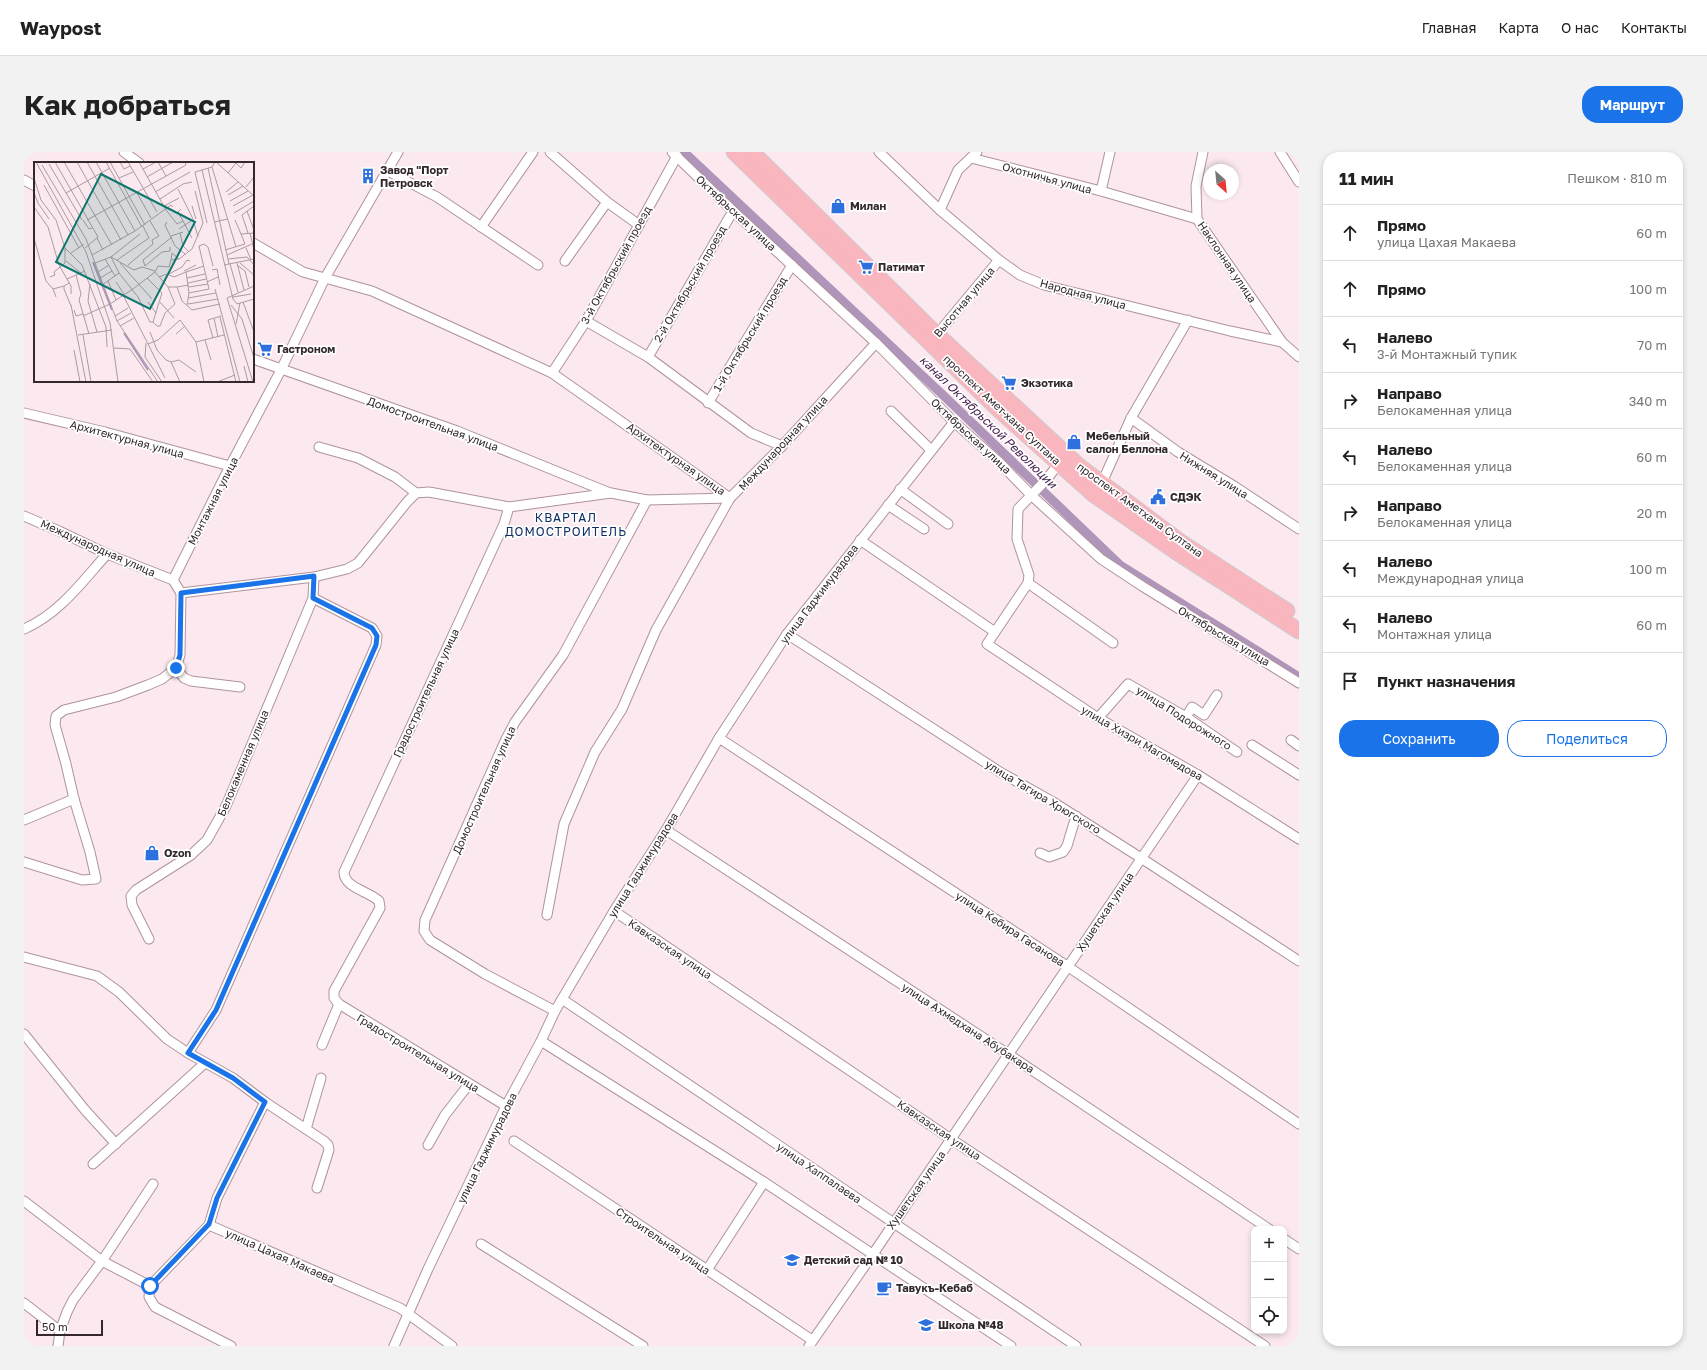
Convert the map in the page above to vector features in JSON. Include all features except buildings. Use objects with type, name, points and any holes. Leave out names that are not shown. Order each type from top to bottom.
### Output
[{"type":"main road","name":"проспект Амет-хана Султана","points":[[734,152],[933,338],[998,409],[1063,458],[1098,489],[1175,551],[1299,631]]},
{"type":"main road","points":[[752,152],[933,338]]},
{"type":"main road","name":"проспект Аметхана Султана","points":[[1098,489],[1182,542],[1299,620]]},
{"type":"street","points":[[124,152],[137,162]]},
{"type":"street","name":"Монтажная улица","points":[[173,580],[230,466],[281,370],[325,278],[398,152]]},
{"type":"street","points":[[481,227],[533,152]]},
{"type":"street","points":[[550,152],[607,202],[639,225]]},
{"type":"street","name":"Народная улица","points":[[879,152],[940,210],[999,260],[1020,275],[1044,285],[1282,342]]},
{"type":"street","name":"Охотничья улица","points":[[1101,191],[1110,152]]},
{"type":"street","name":"Наклонная улица","points":[[1203,152],[1196,186],[1197,219],[1282,342],[1299,357]]},
{"type":"street","points":[[1280,152],[1299,182]]},
{"type":"street","name":"Октябрьская улица","points":[[675,154],[733,211],[876,343],[954,422],[998,461],[1031,495],[1101,559],[1299,683]]},
{"type":"street","name":"3-й Октябрьский проезд","points":[[552,373],[586,321],[639,225],[675,154]]},
{"type":"street","points":[[940,210],[958,170],[974,155]]},
{"type":"street","name":"Охотничья улица","points":[[974,155],[1197,219]]},
{"type":"street","points":[[388,171],[437,197],[538,265]]},
{"type":"street","points":[[24,180],[34,185]]},
{"type":"street","points":[[565,261],[607,202]]},
{"type":"street","name":"2-й Октябрьский проезд","points":[[648,357],[733,211]]},
{"type":"street","name":"Архитектурная улица","points":[[254,244],[303,272],[372,291],[552,373],[730,498],[656,630],[622,709],[595,752],[564,824],[547,915]]},
{"type":"street","name":"Высотная улица","points":[[933,338],[999,260]]},
{"type":"street","name":"1-й Октябрьский проезд","points":[[708,403],[792,265]]},
{"type":"street","points":[[1098,489],[1131,418],[1188,320]]},
{"type":"street","points":[[586,321],[648,357],[708,403],[751,433],[782,446]]},
{"type":"street","name":"Международная улица","points":[[416,493],[429,492],[509,507],[611,493],[646,500],[730,498],[782,446],[876,343]]},
{"type":"street","name":"Домостроительная улица","points":[[254,359],[457,431],[611,493]]},
{"type":"street","points":[[891,411],[932,450]]},
{"type":"street","name":"Архитектурная улица","points":[[24,414],[105,432],[230,466]]},
{"type":"street","name":"Нижняя улица","points":[[1131,418],[1178,452],[1234,486],[1299,529]]},
{"type":"street","name":"улица Гаджимурадова","points":[[394,1346],[505,1106],[542,1042],[562,999],[614,911],[666,830],[719,738],[787,634],[954,422]]},
{"type":"street","points":[[181,593],[314,576],[347,569],[358,563],[416,493],[395,477],[358,458],[319,447]]},
{"type":"street","points":[[860,540],[995,632],[1028,583],[1029,576],[1017,539],[1018,508],[1046,480],[1063,458]]},
{"type":"street","points":[[900,489],[948,524]]},
{"type":"street","name":"Домостроительная улица","points":[[556,1010],[485,974],[430,940],[424,931],[425,920],[506,739],[515,722],[563,655],[646,500]]},
{"type":"street","points":[[888,505],[924,529]]},
{"type":"street","name":"Градостроительная улица","points":[[505,1106],[336,1001],[334,991],[380,908],[379,901],[375,897],[347,883],[344,878],[344,872],[500,531],[509,507]]},
{"type":"street","name":"Международная улица","points":[[24,516],[106,554],[173,580]]},
{"type":"street","points":[[24,630],[36,625],[57,609],[106,554]]},
{"type":"street","name":"Белокаменная улица","points":[[149,938],[132,905],[131,896],[136,890],[191,855],[207,840],[226,806],[313,598],[314,576]]},
{"type":"street","points":[[24,862],[82,880],[96,879],[55,724],[56,716],[64,710],[116,697],[148,685],[162,679],[176,668],[180,655],[181,593],[173,580]]},
{"type":"street","points":[[1028,583],[1113,643]]},
{"type":"street","points":[[188,1053],[216,1010],[376,645],[377,636],[372,628],[313,598]]},
{"type":"street","name":"улица Хизри Магомедова","points":[[995,632],[987,644],[1098,718],[1198,774],[1299,839]]},
{"type":"street","name":"улица Тагира Хрюгского","points":[[787,634],[1000,772],[1076,816],[1299,961]]},
{"type":"street","points":[[176,668],[184,678],[191,681],[240,688]]},
{"type":"street","name":"улица Подорожного","points":[[1098,718],[1128,684],[1186,717],[1237,752]]},
{"type":"street","points":[[1186,717],[1192,707],[1204,715],[1217,695]]},
{"type":"street","name":"улица Кебира Гасанова","points":[[719,738],[1067,966],[1299,1124]]},
{"type":"street","points":[[1291,740],[1299,746]]},
{"type":"street","points":[[1252,745],[1299,775]]},
{"type":"street","name":"Хушетская улица","points":[[810,1343],[952,1139],[1067,966],[1198,774]]},
{"type":"street","points":[[24,820],[74,799]]},
{"type":"street","points":[[1040,853],[1049,858],[1063,852],[1067,846],[1076,816]]},
{"type":"street","name":"улица Ахмедхана Абубакара","points":[[666,830],[1008,1054],[1265,1226]]},
{"type":"street","name":"Кавказская улица","points":[[614,911],[952,1139],[1265,1346]]},
{"type":"street","points":[[24,957],[97,976],[119,992],[167,1039],[188,1053],[233,1078],[265,1102],[324,1141],[328,1145],[329,1150],[317,1188]]},
{"type":"street","name":"улица Хаппалаева","points":[[562,999],[782,1149],[1076,1346]]},
{"type":"street","points":[[322,1045],[336,1001]]},
{"type":"street","points":[[24,1034],[80,1104],[116,1144]]},
{"type":"street","points":[[542,1042],[764,1182],[1011,1346]]},
{"type":"street","points":[[93,1164],[205,1063]]},
{"type":"street","points":[[306,1129],[321,1078]]},
{"type":"street","points":[[428,1145],[445,1115],[470,1084]]},
{"type":"street","points":[[231,1346],[156,1307],[149,1297],[150,1286],[209,1224],[217,1198],[265,1102]]},
{"type":"street","name":"Строительная улица","points":[[514,1141],[707,1270],[810,1343]]},
{"type":"street","points":[[707,1270],[764,1182]]},
{"type":"street","points":[[58,1346],[60,1331],[73,1300],[102,1262],[153,1184]]},
{"type":"street","points":[[24,1201],[102,1262],[150,1286]]},
{"type":"street","name":"улица Цахая Макаева","points":[[209,1224],[408,1313],[447,1344]]},
{"type":"street","points":[[1287,1241],[1299,1249]]},
{"type":"street","points":[[481,1244],[643,1346]]},
{"type":"street","points":[[24,1304],[60,1331]]},
{"type":"waterway","name":"канал Октябрьской Революции","points":[[684,152],[944,396],[1120,565],[1299,677]]},
{"type":"place","name":"Завод \"Порт Петровск","points":[[368,176]]},
{"type":"place","name":"Милан","points":[[838,206]]},
{"type":"place","name":"Патимат","points":[[866,267]]},
{"type":"place","name":"Гастроном","points":[[265,349]]},
{"type":"place","name":"Экзотика","points":[[1009,383]]},
{"type":"place","name":"Мебельный салон Беллона","points":[[1074,442]]},
{"type":"place","name":"СДЭК","points":[[1158,497]]},
{"type":"place","name":"Ozon","points":[[152,853]]},
{"type":"place","name":"Детский сад № 10","points":[[792,1260]]},
{"type":"place","name":"Тавукъ-Кебаб","points":[[884,1288]]},
{"type":"place","name":"Школа №48","points":[[926,1325]]},
{"type":"district","name":"КВАРТАЛ ДОМОСТРОИТЕЛЬ","points":[[566,525]]},
{"type":"route","points":[[150,1286],[209,1224],[217,1198],[265,1102],[233,1078],[188,1053],[216,1010],[376,645],[377,636],[372,628],[313,598],[314,576],[181,593],[180,655],[176,668]]}]
